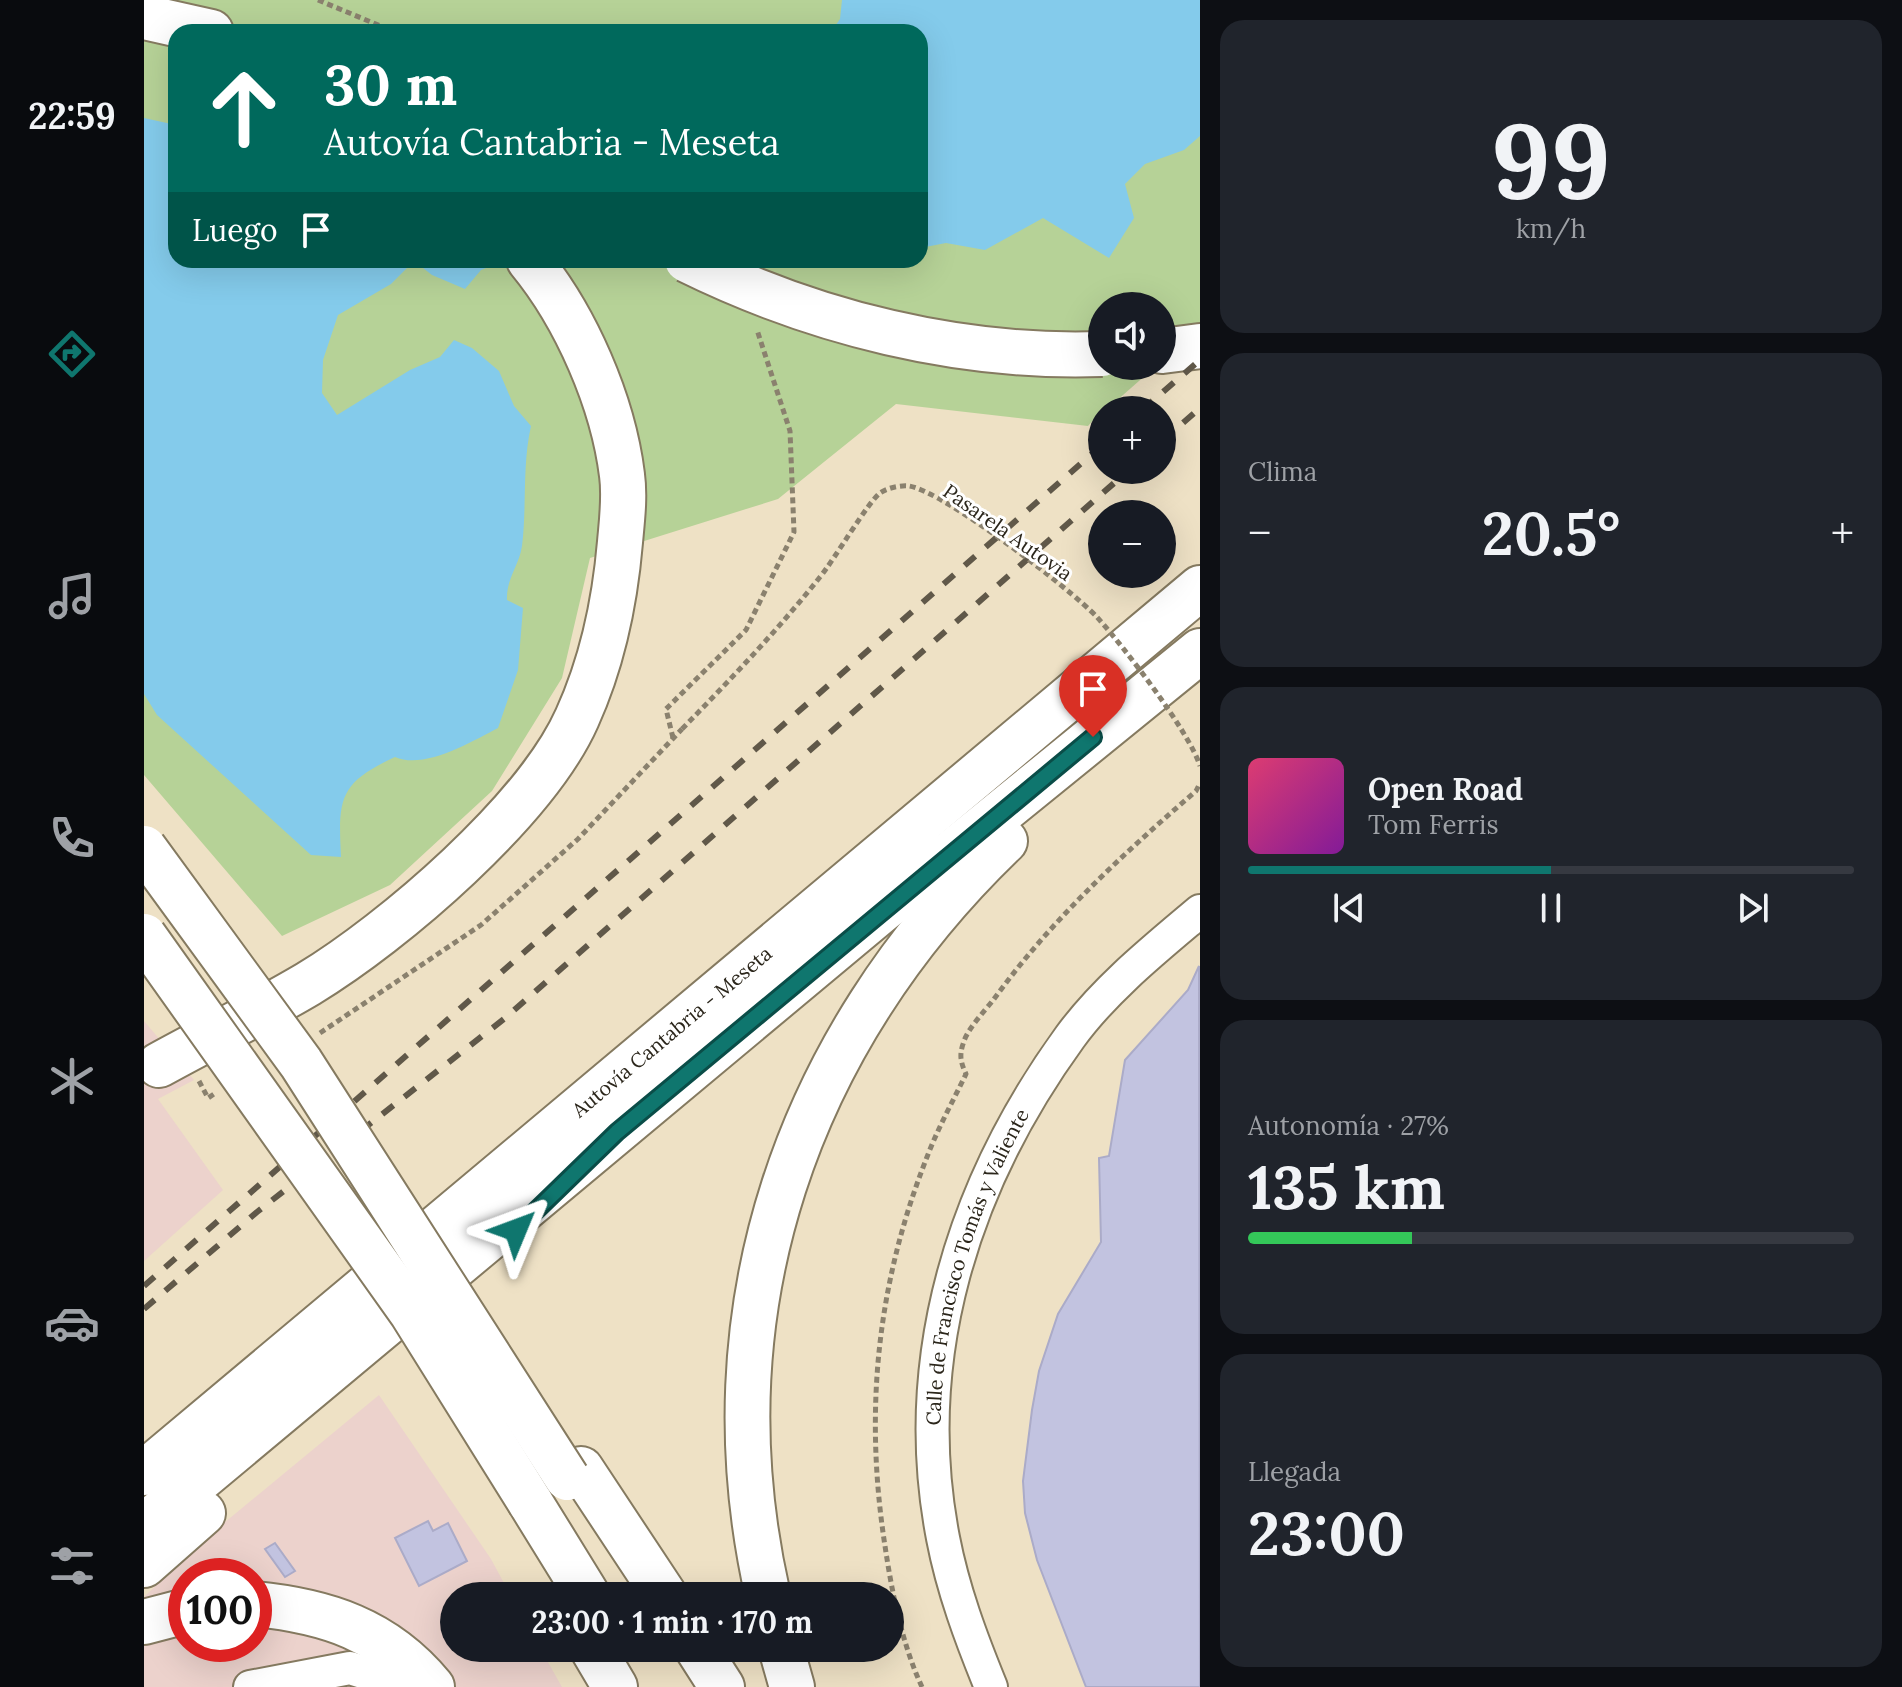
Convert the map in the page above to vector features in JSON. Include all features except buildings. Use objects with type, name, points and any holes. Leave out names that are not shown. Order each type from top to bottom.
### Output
[{"type":"highway","points":[[144,17],[176,24]]},
{"type":"highway","points":[[149,1062],[309,983],[392,922],[491,836],[523,801],[577,718],[604,639],[614,594],[623,518],[623,476],[599,390],[580,345],[535,268]]},
{"type":"highway","points":[[706,268],[791,303],[889,333],[997,352],[1088,354]]},
{"type":"highway","points":[[1176,349],[1200,346]]},
{"type":"highway","name":"Autovía Cantabria - Meseta","points":[[144,1473],[1200,588]]},
{"type":"highway","points":[[144,1526],[1200,651]]},
{"type":"highway","points":[[766,1582],[750,1486],[748,1397],[751,1351],[773,1219],[791,1161],[826,1079],[874,993],[944,904],[1033,814],[1200,665]]},
{"type":"highway","points":[[144,848],[301,1063],[574,1473],[655,1582]]},
{"type":"highway","points":[[144,937],[520,1506],[577,1582]]},
{"type":"highway","points":[[144,1445],[554,1128]]},
{"type":"highway","points":[[144,1565],[409,1330],[617,1132]]},
{"type":"highway","points":[[574,1473],[632,1582]]},
{"type":"highway","points":[[520,1506],[555,1582]]},
{"type":"highway","points":[[272,1607],[303,1612],[358,1628],[402,1654],[432,1687]]},
{"type":"highway","points":[[144,1622],[168,1616]]},
{"type":"highway","points":[[600,1662],[615,1687]]},
{"type":"highway","points":[[627,1662],[642,1687]]},
{"type":"highway","points":[[678,1662],[693,1687]]},
{"type":"highway","points":[[706,1662],[722,1687]]},
{"type":"highway","points":[[785,1662],[792,1687]]},
{"type":"street","name":"Calle de Francisco Tomás y Valiente","points":[[991,1687],[961,1611],[943,1538],[933,1467],[931,1396],[944,1314],[968,1220],[1003,1141],[1071,1035],[1140,961],[1200,911]]},
{"type":"street","points":[[250,1687],[350,1668],[410,1687]]},
{"type":"path","points":[[318,0],[376,24]]},
{"type":"path","points":[[673,739],[666,709],[746,630],[794,532],[790,431],[756,327]]},
{"type":"path","name":"Pasarela Autovia","points":[[682,729],[775,634],[845,545],[878,494],[893,487],[910,486],[953,507],[1038,568],[1096,616],[1140,671],[1200,766]]},
{"type":"path","points":[[1023,959],[1108,867],[1196,791],[1200,783]]},
{"type":"shaded area","points":[[144,1021],[194,1080],[158,1099],[223,1190],[144,1261]]},
{"type":"shaded area","points":[[379,1395],[503,1582],[440,1582],[440,1662],[548,1662],[562,1687],[144,1687],[144,1597],[168,1574],[168,1662],[272,1662],[272,1558],[185,1558]]},
{"type":"green space","points":[[144,0],[1200,0],[1200,327],[1176,348],[1176,292],[1088,292],[1088,380],[1140,380],[1122,396],[1088,396],[1088,426],[896,404],[778,499],[590,558],[562,678],[492,791],[390,885],[282,936],[144,775]]},
{"type":"water","points":[[842,0],[1200,0],[1200,136],[1184,150],[1145,164],[1125,184],[1134,218],[1109,258],[1043,218],[985,250],[946,243],[928,246],[928,24],[837,24]]},
{"type":"water","points":[[144,118],[168,123],[168,268],[407,268],[391,284],[338,315],[323,360],[322,393],[337,415],[410,370],[440,357],[454,340],[472,348],[499,371],[514,406],[531,426],[526,456],[522,546],[507,592],[507,600],[523,608],[518,670],[498,728],[447,753],[420,760],[395,757],[363,775],[346,795],[342,806],[341,857],[311,855],[157,715],[144,694]]},
{"type":"water","points":[[423,268],[486,268],[465,289]]},
{"type":"railway","points":[[1158,396],[1200,360]]},
{"type":"railway","points":[[1176,429],[1200,408]]},
{"type":"railway","points":[[144,1286],[1088,457]]},
{"type":"railway","points":[[144,1309],[257,1212],[504,1019],[1113,484]]},
{"type":"route","points":[[516,1230],[617,1132],[1093,737]]}]
